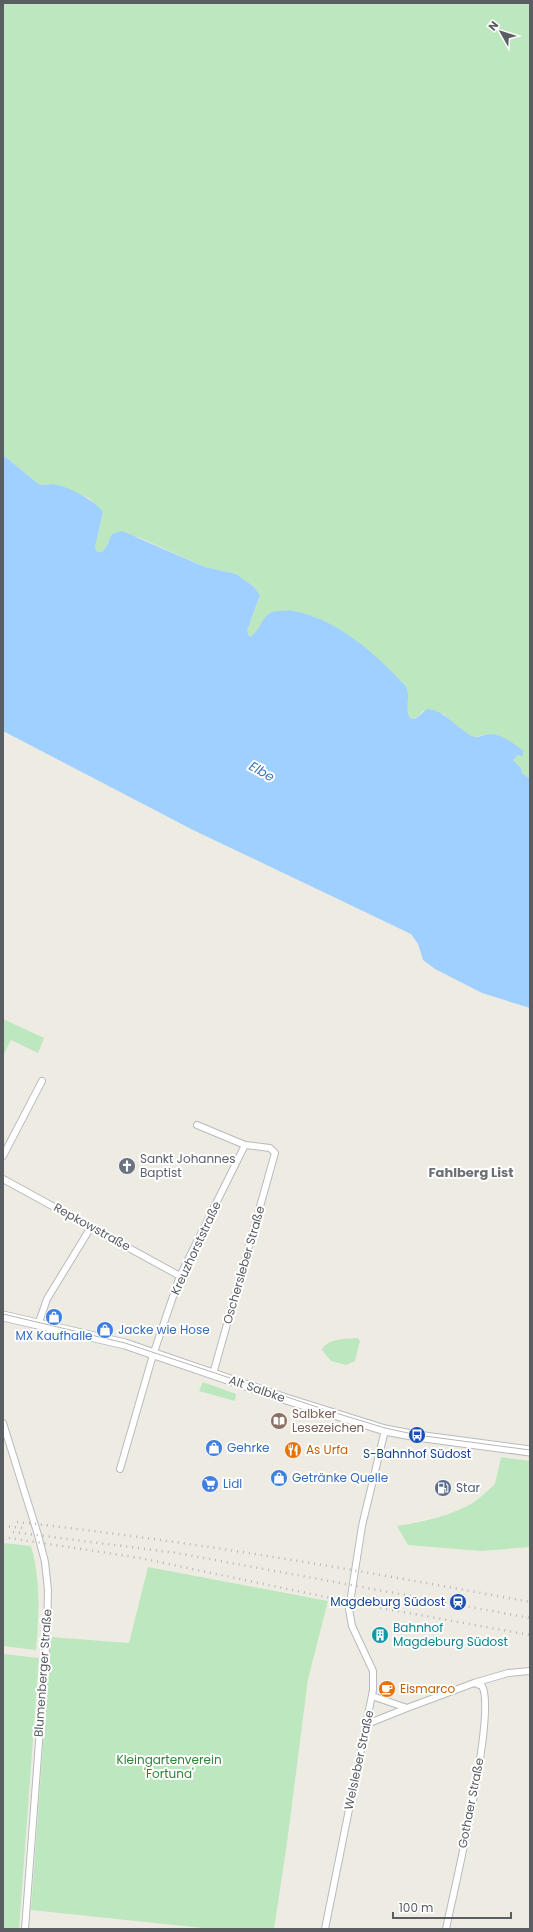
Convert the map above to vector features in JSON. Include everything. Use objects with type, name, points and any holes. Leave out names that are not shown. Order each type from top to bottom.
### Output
[{"type":"main road","name":"Alt Salbke","points":[[3,1316],[125,1344],[286,1399],[385,1430],[417,1436],[530,1451]]},
{"type":"street","points":[[3,1156],[42,1081]]},
{"type":"street","points":[[197,1125],[245,1145]]},
{"type":"street","name":"Oschersleber Straße","points":[[213,1374],[275,1156],[275,1152],[271,1149],[245,1145]]},
{"type":"street","name":"Kreuzhorststraße","points":[[120,1469],[154,1353],[180,1276],[245,1145]]},
{"type":"street","name":"Repkowstraße","points":[[3,1179],[180,1276]]},
{"type":"street","points":[[38,1325],[47,1299],[91,1227]]},
{"type":"street","name":"Blumenberger Straße","points":[[3,1423],[38,1535],[45,1562],[48,1590],[46,1641],[25,1929]]},
{"type":"street","name":"Welsleber Straße","points":[[325,1929],[372,1696],[374,1679],[373,1671],[352,1626],[349,1609],[362,1526],[385,1430]]},
{"type":"street","points":[[367,1724],[474,1683],[508,1674],[530,1671]]},
{"type":"street","name":"Gothaer Straße","points":[[446,1929],[484,1733],[485,1694],[482,1686],[474,1683]]},
{"type":"street","points":[[372,1696],[407,1708]]},
{"type":"green space","points":[[3,3],[530,3],[530,779],[522,773],[521,768],[513,760],[518,755],[490,734],[474,737],[461,731],[444,714],[423,711],[415,719],[410,718],[408,714],[408,693],[405,685],[362,646],[326,623],[312,616],[257,632],[249,636],[247,631],[260,595],[253,586],[236,574],[205,567],[138,537],[108,541],[102,552],[97,552],[95,547],[103,512],[89,498],[53,484],[40,485],[3,455]]},
{"type":"green space","points":[[3,1019],[44,1038],[38,1053],[11,1040],[3,1056]]},
{"type":"green space","points":[[358,1338],[360,1341],[355,1361],[346,1365],[331,1361],[322,1350],[324,1346],[333,1341]]},
{"type":"green space","points":[[203,1382],[236,1394],[235,1401],[199,1391]]},
{"type":"green space","points":[[501,1457],[530,1461],[530,1547],[481,1551],[408,1545],[397,1526],[447,1515],[474,1502],[495,1484]]},
{"type":"green space","points":[[3,1543],[31,1546],[38,1585],[36,1650],[3,1646]]},
{"type":"green space","name":"Kleingartenverein 'Fortuna'","points":[[148,1567],[328,1601],[308,1679],[287,1843],[274,1929],[212,1929],[31,1910],[51,1637],[129,1643]]},
{"type":"green space","points":[[3,1654],[39,1658],[19,1929],[3,1929]]},
{"type":"water","name":"Elbe","points":[[3,455],[40,485],[59,485],[80,494],[99,507],[103,512],[95,547],[97,552],[102,552],[112,534],[122,531],[205,567],[236,574],[253,586],[260,595],[247,631],[249,636],[257,630],[265,617],[272,612],[293,611],[310,615],[355,639],[381,661],[405,685],[408,693],[408,714],[410,718],[415,719],[427,709],[433,710],[445,716],[472,736],[476,737],[494,734],[512,743],[523,751],[523,756],[518,755],[513,760],[521,768],[522,773],[530,779],[530,1008],[482,993],[435,969],[423,960],[418,944],[411,934],[193,830],[3,731]]},
{"type":"tram line","points":[[3,1314],[125,1343],[326,1410],[385,1428],[417,1435],[530,1450]]},
{"type":"railway","points":[[17,1522],[210,1547],[530,1602]]},
{"type":"railway","points":[[3,1526],[23,1528]]},
{"type":"railway","points":[[13,1532],[177,1553],[530,1618]]},
{"type":"railway","points":[[3,1537],[140,1558],[359,1604],[530,1635]]},
{"type":"place","name":"Sankt Johannes Baptist","points":[[127,1166]]},
{"type":"place","name":"MX Kaufhalle","points":[[54,1317]]},
{"type":"place","name":"Jacke wie Hose","points":[[105,1330]]},
{"type":"place","name":"Salbker Lesezeichen","points":[[279,1421]]},
{"type":"place","name":"S-Bahnhof Südost","points":[[417,1435]]},
{"type":"place","name":"Gehrke","points":[[214,1448]]},
{"type":"place","name":"As Urfa","points":[[293,1450]]},
{"type":"place","name":"Getränke Quelle","points":[[279,1478]]},
{"type":"place","name":"Lidl","points":[[210,1484]]},
{"type":"place","name":"Star","points":[[443,1488]]},
{"type":"place","name":"Magdeburg Südost","points":[[458,1602]]},
{"type":"place","name":"Bahnhof Magdeburg Südost","points":[[380,1635]]},
{"type":"place","name":"Eismarco","points":[[387,1689]]},
{"type":"district","name":"Fahlberg List","points":[[471,1172]]}]
